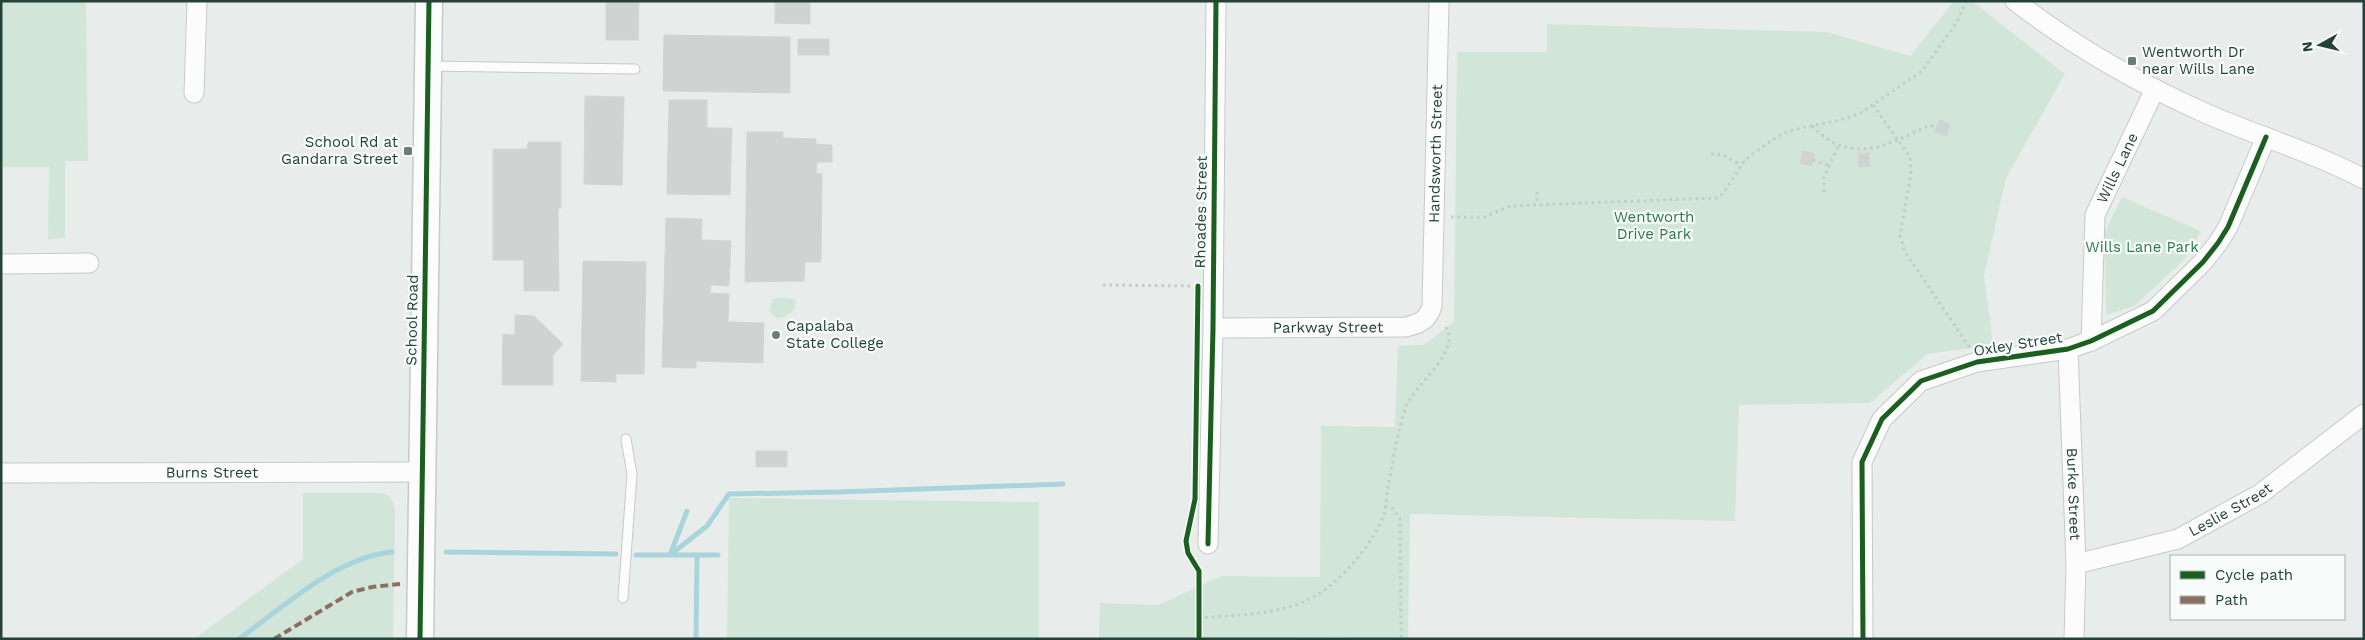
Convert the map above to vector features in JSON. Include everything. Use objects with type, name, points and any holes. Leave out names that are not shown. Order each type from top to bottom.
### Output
[{"type":"street","points":[[194,93],[197,1]]},
{"type":"street","name":"School Road","points":[[420,639],[429,1]]},
{"type":"street","name":"Rhoades Street","points":[[1208,544],[1213,328],[1216,1]]},
{"type":"street","name":"Handsworth Street","points":[[1432,306],[1439,1]]},
{"type":"street","points":[[2015,1],[2048,26],[2106,64],[2155,89],[2206,113],[2364,178]]},
{"type":"street","name":"Wills Lane","points":[[2091,341],[2095,215],[2155,89]]},
{"type":"street","name":"Oxley Street","points":[[1862,639],[1862,462],[1882,419],[1921,381],[1978,362],[2068,349],[2091,341],[2153,310],[2203,262],[2228,226],[2266,137]]},
{"type":"street","points":[[1,264],[89,263]]},
{"type":"street","name":"Parkway Street","points":[[1213,328],[1406,327],[1424,321],[1430,315],[1432,306]]},
{"type":"street","name":"Burke Street","points":[[2068,349],[2076,564],[2074,639]]},
{"type":"street","name":"Leslie Street","points":[[2076,564],[2178,539],[2260,494],[2364,414]]},
{"type":"street","name":"Burns Street","points":[[1,473],[423,472]]},
{"type":"lane","points":[[427,66],[635,70]]},
{"type":"lane","points":[[623,598],[632,474],[626,439]]},
{"type":"path","points":[[1451,217],[1484,217],[1510,206],[1713,200],[1718,198],[1727,189],[1741,165],[1750,156],[1784,133],[1852,117],[1922,71],[1957,22],[1966,1]]},
{"type":"path","points":[[1873,104],[1910,157],[1911,172],[1900,236],[1905,252],[1963,335],[1978,362]]},
{"type":"path","points":[[1812,125],[1838,147],[1864,149],[1879,147],[1898,140],[1929,125],[1937,126]]},
{"type":"path","points":[[1824,192],[1824,176],[1838,147]]},
{"type":"path","points":[[1711,154],[1724,155],[1741,165]]},
{"type":"path","points":[[1813,160],[1828,165]]},
{"type":"path","points":[[1537,192],[1537,205]]},
{"type":"path","points":[[1103,285],[1198,286]]},
{"type":"path","points":[[1199,618],[1274,611],[1301,602],[1326,589],[1361,553],[1380,522],[1385,506],[1406,406],[1441,362],[1445,352],[1449,333],[1444,325]]},
{"type":"path","points":[[1385,506],[1394,509],[1400,519],[1401,639]]},
{"type":"green space","points":[[1,1],[86,1],[88,161],[65,161],[65,237],[48,240],[49,167],[1,167]]},
{"type":"green space","name":"Wentworth Drive Park","points":[[1954,1],[1972,1],[2065,74],[2006,178],[1984,275],[1993,345],[1927,354],[1870,403],[1739,405],[1735,521],[1410,514],[1408,639],[1305,637],[1278,639],[1099,639],[1100,603],[1158,605],[1222,576],[1320,577],[1321,426],[1395,427],[1398,346],[1424,345],[1454,322],[1457,52],[1547,52],[1547,24],[1827,32],[1910,56]]},
{"type":"green space","name":"Wills Lane Park","points":[[2122,197],[2201,231],[2184,260],[2134,306],[2106,315],[2104,234]]},
{"type":"green space","points":[[779,297],[796,300],[796,304],[790,314],[776,318],[770,312],[772,300]]},
{"type":"green space","points":[[303,493],[380,493],[389,496],[392,500],[395,509],[393,639],[194,639],[303,559]]},
{"type":"green space","points":[[729,498],[1039,502],[1039,639],[727,639]]},
{"type":"building","points":[[606,1],[639,1],[638,40],[606,40]]},
{"type":"building","points":[[775,1],[810,1],[810,24],[775,23]]},
{"type":"building","points":[[664,35],[790,37],[790,93],[663,91]]},
{"type":"building","points":[[798,39],[829,39],[829,55],[798,55]]},
{"type":"building","points":[[585,96],[624,97],[622,185],[584,184]]},
{"type":"building","points":[[669,100],[707,100],[707,128],[732,128],[730,195],[667,194]]},
{"type":"building","points":[[1939,120],[1950,124],[1947,136],[1935,132]]},
{"type":"building","points":[[747,132],[783,132],[783,138],[816,139],[816,144],[832,145],[832,162],[817,162],[816,173],[822,174],[821,262],[805,262],[804,281],[745,282]]},
{"type":"building","points":[[528,142],[561,142],[561,208],[558,208],[559,291],[524,291],[524,260],[493,260],[493,149],[527,149]]},
{"type":"building","points":[[1803,151],[1815,154],[1811,166],[1800,163]]},
{"type":"building","points":[[1858,153],[1869,153],[1870,166],[1859,167]]},
{"type":"building","points":[[666,218],[702,219],[701,240],[731,241],[729,286],[711,285],[710,293],[729,294],[728,322],[764,323],[763,363],[696,361],[696,368],[662,367]]},
{"type":"building","points":[[583,261],[646,262],[644,374],[616,374],[616,382],[581,381]]},
{"type":"building","points":[[515,315],[534,316],[563,344],[553,355],[553,385],[502,385],[503,334],[515,335]]},
{"type":"building","points":[[756,451],[787,451],[787,467],[756,467]]},
{"type":"waterway","points":[[670,555],[707,526],[729,494],[1063,484]]},
{"type":"waterway","points":[[670,555],[687,511]]},
{"type":"waterway","points":[[239,639],[311,585],[331,573],[371,556],[392,552]]},
{"type":"waterway","points":[[446,552],[616,554]]},
{"type":"waterway","points":[[636,555],[718,555]]},
{"type":"waterway","points":[[696,639],[697,555]]},
{"type":"marked path","points":[[274,639],[352,592],[372,587],[400,584]]},
{"type":"cycle path","points":[[420,639],[429,1]]},
{"type":"cycle path","points":[[1208,544],[1213,328],[1216,1]]},
{"type":"cycle path","points":[[1863,639],[1862,462],[1882,419],[1921,381],[1977,362],[2068,349],[2091,341],[2153,311],[2203,262],[2218,243],[2228,227],[2266,137]]},
{"type":"cycle path","points":[[1198,286],[1195,499],[1186,541],[1188,553],[1199,571],[1199,639]]},
{"type":"place","name":"Wentworth Dr near Wills Lane","points":[[2132,61]]},
{"type":"place","name":"School Rd at Gandarra Street","points":[[408,151]]},
{"type":"place","name":"Capalaba State College","points":[[776,335]]}]
